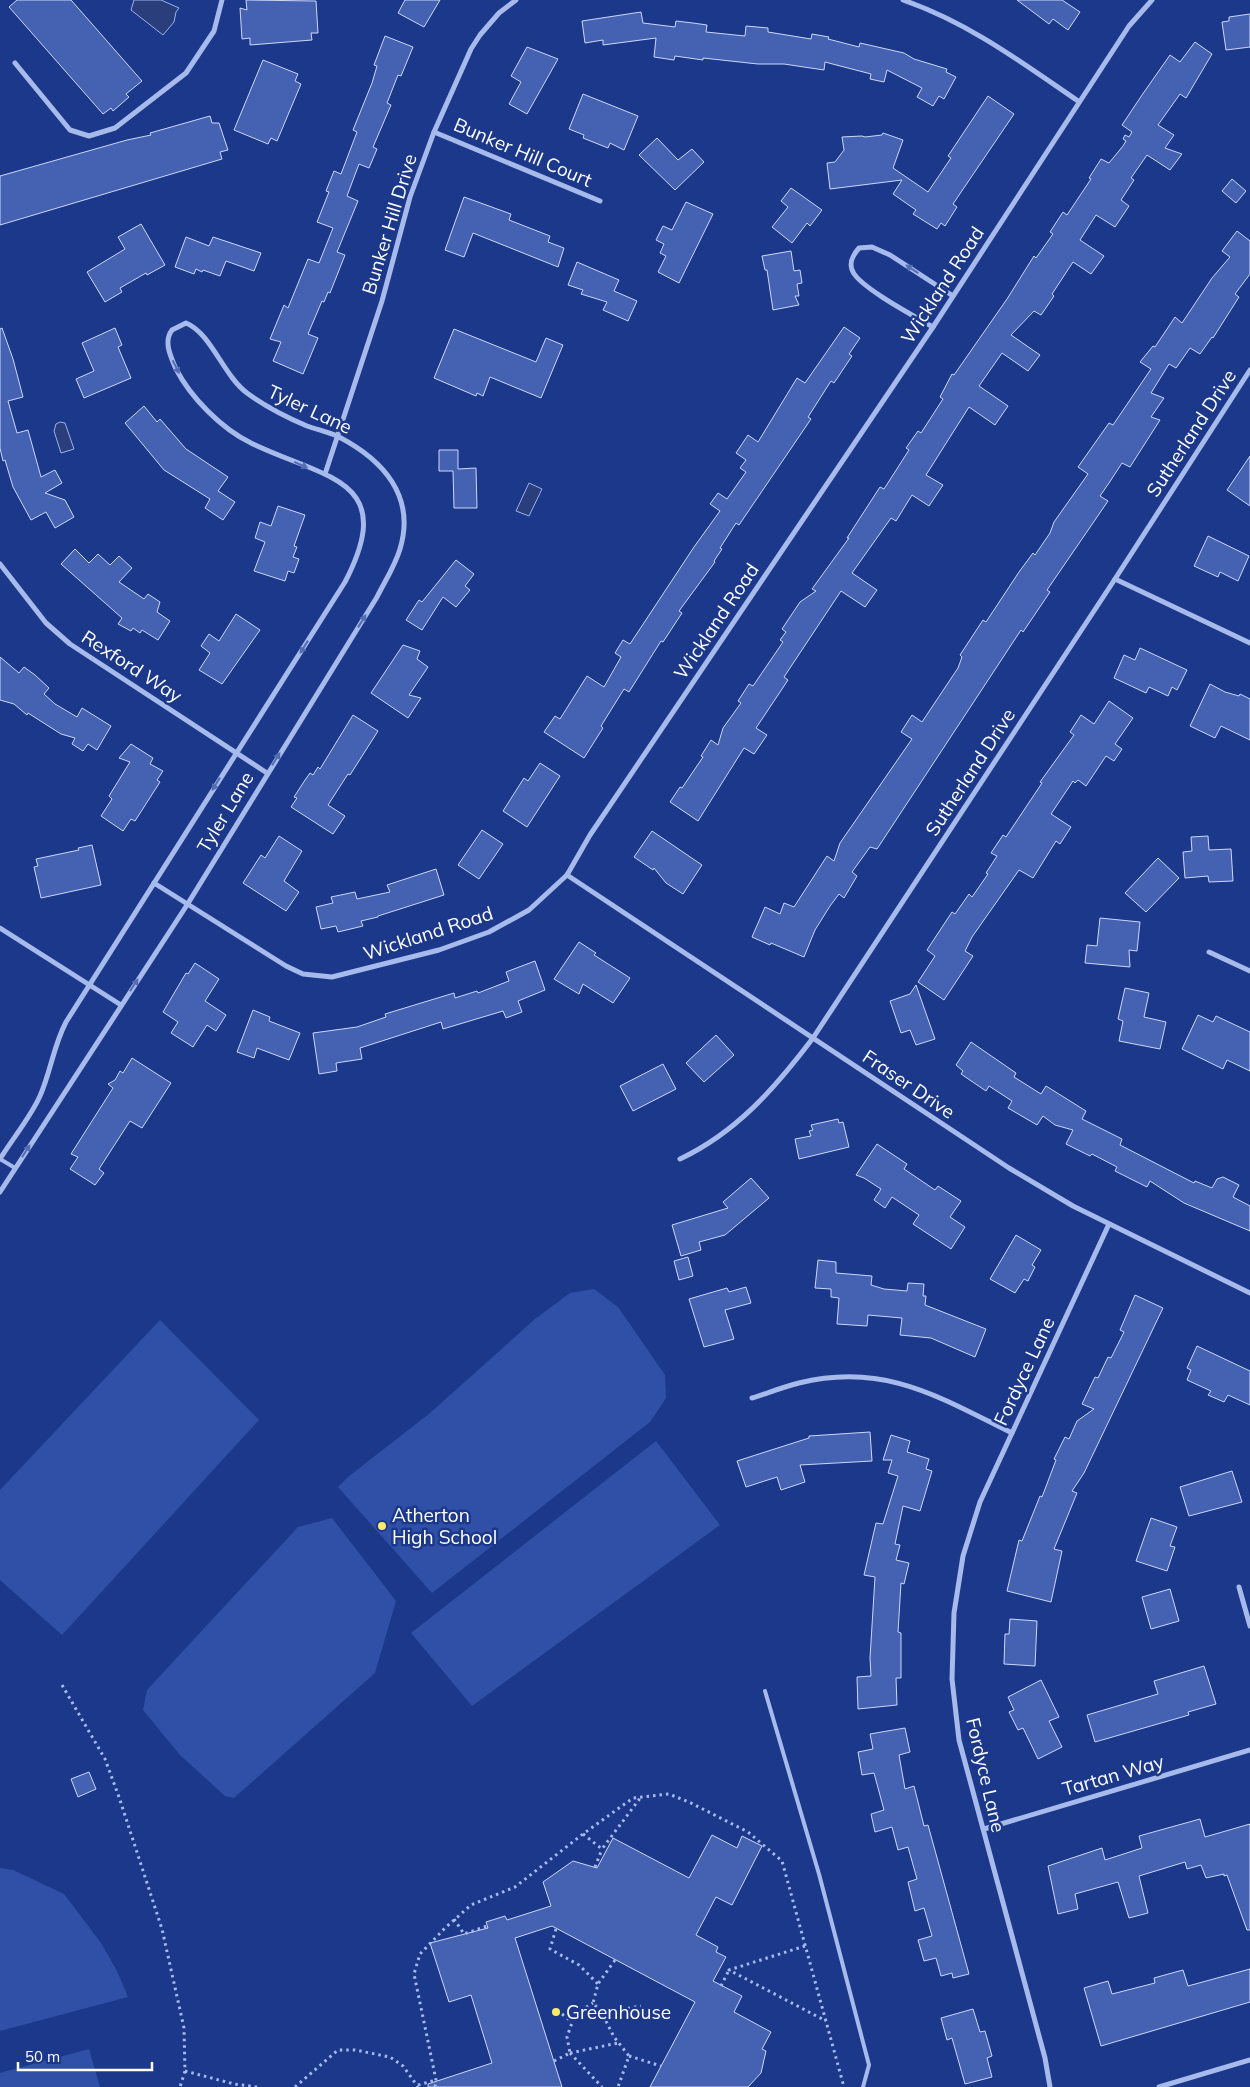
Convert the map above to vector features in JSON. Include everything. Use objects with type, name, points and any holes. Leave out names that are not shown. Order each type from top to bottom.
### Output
[{"type":"street","points":[[15,63],[70,130],[89,136],[115,128],[186,73],[214,31],[222,0]]},
{"type":"street","name":"Bunker Hill Drive","points":[[325,474],[388,282],[410,196],[434,132],[471,49],[480,34],[499,13],[516,0]]},
{"type":"street","points":[[903,0],[954,20],[989,40],[1078,101]]},
{"type":"street","name":"Wickland Road","points":[[154,883],[286,966],[303,974],[332,977],[439,950],[489,932],[529,910],[567,875],[590,835],[933,327],[1078,101],[1129,26],[1152,0]]},
{"type":"street","name":"Bunker Hill Court","points":[[434,132],[600,201]]},
{"type":"street","points":[[933,327],[865,285],[853,273],[850,264],[854,254],[858,248],[872,247],[890,255],[953,296]]},
{"type":"street","name":"Tyler Lane","points":[[0,1159],[39,1098],[45,1084],[56,1040],[345,582],[355,563],[364,524],[364,515],[350,489],[325,474],[249,442],[223,425],[198,399],[178,371],[169,353],[168,339],[170,331],[186,323],[194,327],[201,334],[232,379],[261,403],[284,415],[338,436],[382,466],[396,485],[402,501],[404,533],[392,569],[377,597],[187,904],[0,1192]]},
{"type":"street","name":"Sutherland Drive","points":[[680,1159],[703,1148],[751,1111],[783,1077],[812,1038],[1115,579],[1250,370]]},
{"type":"street","name":"Rexford Way","points":[[0,564],[46,623],[70,644],[267,772]]},
{"type":"street","points":[[1115,579],[1250,643]]},
{"type":"street","name":"Fraser Drive","points":[[567,875],[1009,1168],[1073,1206],[1250,1293]]},
{"type":"street","points":[[0,928],[120,1005]]},
{"type":"street","points":[[1209,952],[1250,971]]},
{"type":"street","name":"Fordyce Lane","points":[[1050,2087],[1045,2058],[984,1829],[970,1787],[959,1740],[952,1678],[954,1612],[957,1587],[970,1530],[1012,1432],[1109,1224]]},
{"type":"street","points":[[752,1398],[800,1383],[844,1377],[872,1378],[893,1381],[925,1390],[1012,1432]]},
{"type":"street","points":[[1238,1587],[1250,1626]]},
{"type":"street","name":"Tartan Way","points":[[984,1829],[1250,1750]]},
{"type":"street","points":[[1159,2087],[1250,2060]]},
{"type":"lane","points":[[0,1159],[15,1168]]},
{"type":"lane","points":[[765,1691],[819,1874],[869,2065],[863,2087]]},
{"type":"path","points":[[62,1685],[105,1759],[162,1929],[184,2028],[185,2071],[180,2087]]},
{"type":"path","points":[[435,2087],[436,2080],[414,1974],[420,1954],[470,1905],[515,1888],[583,1834],[633,1798],[669,1794],[692,1803],[748,1832],[782,1861],[844,2087]]},
{"type":"path","points":[[595,1867],[602,1849],[641,1797]]},
{"type":"path","points":[[583,1834],[602,1849]]},
{"type":"path","points":[[454,1920],[464,1934],[487,1926]]},
{"type":"path","points":[[556,1929],[550,1949],[579,1965],[598,1984]]},
{"type":"path","points":[[721,1986],[729,1970],[805,1946]]},
{"type":"path","points":[[602,2087],[570,2052],[566,2037],[576,2014],[593,2003],[598,1984],[615,1960]]},
{"type":"path","points":[[729,1970],[826,2021]]},
{"type":"path","points":[[593,2003],[602,2014],[618,2043],[629,2056],[661,2066]]},
{"type":"path","points":[[602,2014],[640,2006]]},
{"type":"path","points":[[562,2014],[572,2022]]},
{"type":"path","points":[[554,2061],[570,2052],[618,2043]]},
{"type":"path","points":[[295,2087],[338,2050],[355,2050],[390,2057],[403,2066],[418,2086],[436,2080]]},
{"type":"path","points":[[618,2087],[629,2056]]},
{"type":"path","points":[[185,2071],[234,2084],[257,2087]]},
{"type":"shaded area","points":[[134,0],[161,0],[179,8],[174,22],[163,35],[131,10]]},
{"type":"shaded area","points":[[60,422],[65,423],[74,449],[61,453],[54,431],[56,424]]},
{"type":"shaded area","points":[[529,483],[542,489],[529,516],[516,511]]},
{"type":"shaded area","points":[[594,1289],[618,1307],[665,1375],[666,1398],[650,1422],[432,1593],[338,1487],[348,1477],[430,1413],[535,1319],[570,1293]]},
{"type":"shaded area","points":[[160,1320],[259,1420],[62,1635],[0,1580],[0,1490]]},
{"type":"shaded area","points":[[656,1441],[720,1525],[472,1706],[411,1633]]},
{"type":"shaded area","points":[[332,1518],[396,1601],[375,1673],[234,1798],[225,1796],[180,1755],[143,1710],[147,1690],[298,1527]]},
{"type":"shaded area","points":[[0,1868],[13,1870],[64,1894],[101,1943],[117,1971],[128,1997],[0,2031]]},
{"type":"shaded area","points":[[89,2049],[100,2087],[0,2087],[0,2073]]},
{"type":"building","points":[[17,0],[71,0],[142,81],[126,94],[129,97],[113,111],[111,108],[103,114],[9,7]]},
{"type":"building","points":[[246,0],[316,1],[318,33],[311,33],[312,40],[250,45],[250,38],[242,39],[240,8],[247,10]]},
{"type":"building","points":[[405,0],[440,0],[424,27],[398,13]]},
{"type":"building","points":[[1017,0],[1062,0],[1080,12],[1068,30],[1053,19],[1049,24]]},
{"type":"building","points":[[641,12],[643,23],[675,27],[676,21],[707,25],[706,32],[745,36],[746,26],[768,28],[768,32],[811,39],[812,34],[829,37],[828,39],[859,47],[860,43],[904,53],[914,59],[947,69],[946,72],[956,77],[944,99],[939,96],[933,106],[917,97],[922,88],[887,70],[884,82],[870,79],[871,74],[825,62],[824,70],[784,64],[758,64],[703,58],[703,60],[675,56],[674,60],[654,57],[656,38],[603,45],[603,40],[585,43],[582,21]]},
{"type":"building","points":[[1250,14],[1250,47],[1226,50],[1222,22],[1229,21],[1229,17]]},
{"type":"building","points":[[385,36],[413,47],[401,76],[398,75],[387,103],[391,105],[373,147],[377,149],[369,168],[359,164],[347,196],[358,201],[337,252],[345,255],[330,293],[328,292],[324,302],[322,301],[308,334],[318,338],[303,374],[273,361],[281,342],[270,339],[284,305],[288,308],[308,259],[319,263],[333,228],[317,222],[329,192],[326,191],[334,171],[341,174],[357,132],[353,130],[372,83],[377,66],[374,65]]},
{"type":"building","points":[[1195,42],[1212,54],[1186,98],[1180,94],[1158,125],[1174,135],[1165,148],[1182,154],[1170,170],[1147,155],[1131,178],[1134,180],[1121,200],[1129,206],[1115,227],[1096,215],[1080,240],[1104,256],[1091,274],[1073,262],[1041,315],[1034,311],[1011,335],[1040,355],[1028,371],[1002,353],[979,386],[1008,406],[995,425],[969,407],[926,475],[943,485],[929,506],[912,495],[896,521],[891,518],[852,573],[877,590],[865,607],[841,591],[784,677],[788,680],[756,728],[767,735],[754,754],[744,748],[698,821],[670,802],[703,757],[701,756],[711,740],[718,745],[723,728],[741,703],[738,701],[749,684],[753,686],[783,642],[780,640],[786,632],[782,629],[800,602],[816,591],[812,589],[849,538],[847,538],[880,487],[884,489],[909,450],[906,448],[918,431],[921,433],[943,399],[940,397],[952,374],[954,375],[1007,299],[1034,256],[1036,258],[1053,234],[1050,232],[1063,212],[1067,215],[1091,179],[1089,178],[1101,159],[1109,163],[1123,146],[1126,141],[1123,139],[1125,135],[1129,137],[1132,132],[1122,125],[1142,95],[1170,55],[1180,62]]},
{"type":"building","points":[[527,47],[558,59],[527,114],[509,104],[521,82],[511,76]]},
{"type":"building","points":[[263,60],[298,74],[295,81],[301,84],[277,141],[271,138],[268,144],[234,130]]},
{"type":"building","points":[[583,94],[638,116],[624,150],[610,143],[608,148],[583,138],[584,135],[569,129]]},
{"type":"building","points":[[988,96],[1014,114],[953,204],[957,207],[945,226],[941,223],[937,229],[913,214],[916,210],[893,194],[902,180],[830,189],[827,163],[835,162],[844,150],[842,137],[865,137],[882,135],[883,133],[903,140],[893,168],[928,192],[951,158],[948,156]]},
{"type":"building","points":[[210,116],[212,123],[219,123],[228,150],[220,152],[222,159],[0,225],[0,176],[151,135],[150,133]]},
{"type":"building","points":[[657,138],[678,160],[692,149],[704,162],[675,190],[639,155]]},
{"type":"building","points":[[1232,179],[1246,191],[1236,203],[1222,191]]},
{"type":"building","points":[[791,188],[822,210],[810,226],[807,223],[792,243],[772,227],[788,207],[781,201]]},
{"type":"building","points":[[464,197],[511,214],[509,220],[550,236],[548,242],[564,248],[558,267],[473,233],[464,257],[445,250]]},
{"type":"building","points":[[686,202],[713,214],[679,283],[658,272],[666,256],[660,253],[664,244],[656,240],[663,226],[672,230]]},
{"type":"building","points":[[141,224],[165,265],[147,275],[146,273],[120,288],[122,292],[105,302],[87,272],[125,249],[118,237]]},
{"type":"building","points":[[1237,231],[1250,241],[1250,274],[1235,294],[1239,297],[1213,338],[1200,354],[1190,348],[1176,368],[1169,364],[1151,393],[1164,398],[1151,417],[1160,420],[1130,467],[1122,463],[1100,496],[1108,501],[1047,590],[1050,592],[1023,632],[1021,630],[877,849],[870,847],[852,872],[857,876],[844,898],[839,894],[830,906],[815,930],[804,957],[752,937],[765,907],[780,914],[784,903],[794,907],[827,856],[834,861],[840,843],[912,739],[901,732],[912,715],[922,722],[958,668],[962,657],[960,655],[983,620],[986,622],[1019,572],[1033,553],[1035,555],[1050,533],[1054,522],[1088,474],[1078,467],[1109,423],[1113,425],[1151,369],[1140,362],[1153,346],[1155,347],[1175,317],[1182,323],[1212,278],[1230,257],[1222,251]]},
{"type":"building","points":[[186,237],[209,246],[213,237],[261,253],[254,271],[226,261],[220,276],[196,269],[194,274],[175,267]]},
{"type":"building","points":[[791,251],[794,271],[800,270],[802,283],[797,284],[799,296],[795,296],[799,305],[773,310],[767,270],[765,270],[762,256]]},
{"type":"building","points":[[577,262],[619,280],[614,291],[637,301],[628,321],[603,310],[607,302],[581,294],[583,290],[568,285]]},
{"type":"building","points":[[844,327],[860,338],[849,354],[852,356],[834,383],[831,381],[808,417],[811,419],[739,525],[736,523],[720,548],[722,549],[715,562],[679,611],[682,613],[663,642],[661,641],[629,692],[624,689],[584,758],[544,732],[555,716],[560,719],[587,676],[604,687],[621,657],[615,653],[623,640],[630,644],[720,511],[710,504],[718,493],[727,499],[746,472],[740,468],[746,460],[736,453],[748,435],[758,442],[797,378],[805,383]]},
{"type":"building","points":[[2,328],[23,397],[8,401],[17,433],[28,430],[41,477],[55,470],[62,483],[45,493],[65,500],[74,517],[55,528],[46,512],[31,520],[13,487],[5,460],[3,461],[0,448],[0,329]]},
{"type":"building","points":[[115,328],[122,345],[118,347],[131,378],[84,398],[76,379],[94,371],[82,343]]},
{"type":"building","points":[[454,329],[536,362],[546,338],[563,345],[541,398],[490,377],[483,396],[477,393],[476,396],[434,378]]},
{"type":"building","points":[[144,406],[157,422],[160,419],[186,449],[228,477],[218,491],[235,502],[223,520],[205,508],[210,499],[164,470],[125,423]]},
{"type":"building","points":[[439,450],[458,450],[458,469],[476,468],[477,508],[454,508],[453,471],[439,471]]},
{"type":"building","points":[[1250,456],[1250,506],[1227,490]]},
{"type":"building","points":[[278,506],[305,515],[294,546],[297,547],[293,557],[299,559],[294,573],[288,571],[285,581],[254,571],[265,542],[255,538],[260,522],[271,526]]},
{"type":"building","points":[[1208,536],[1249,556],[1238,581],[1220,572],[1218,577],[1194,566]]},
{"type":"building","points":[[75,549],[89,563],[98,554],[110,565],[119,556],[132,568],[119,582],[144,599],[148,594],[160,602],[157,612],[170,621],[158,640],[142,630],[140,633],[133,628],[131,631],[118,624],[122,618],[61,564]]},
{"type":"building","points":[[456,560],[474,574],[465,586],[470,590],[456,607],[443,597],[422,630],[406,620],[419,600],[422,602]]},
{"type":"building","points":[[236,614],[260,630],[222,684],[199,670],[210,653],[201,646],[209,634],[219,641]]},
{"type":"building","points":[[403,645],[420,651],[417,659],[428,667],[409,695],[421,698],[408,718],[371,693]]},
{"type":"building","points":[[1140,648],[1187,670],[1177,690],[1172,687],[1168,696],[1149,687],[1146,693],[1114,678],[1124,655],[1135,660]]},
{"type":"building","points":[[0,657],[19,673],[24,667],[35,675],[49,688],[44,694],[55,704],[77,717],[82,708],[111,726],[97,750],[88,744],[83,751],[72,744],[75,738],[61,734],[28,713],[27,715],[14,704],[0,700]]},
{"type":"building","points":[[1210,684],[1225,692],[1239,696],[1240,694],[1250,699],[1250,740],[1221,726],[1215,738],[1190,726]]},
{"type":"building","points":[[1109,701],[1133,718],[1115,744],[1122,749],[1114,761],[1106,756],[1086,786],[1078,780],[1075,783],[1073,781],[1051,814],[1071,827],[1060,844],[1056,841],[1033,878],[1019,870],[972,937],[965,951],[973,956],[944,1000],[918,982],[935,956],[927,950],[952,912],[955,914],[969,894],[972,897],[988,874],[986,873],[997,856],[991,853],[1003,835],[1006,837],[1042,783],[1040,782],[1074,735],[1070,732],[1081,715],[1094,724]]},
{"type":"building","points":[[353,715],[378,731],[328,805],[345,816],[333,834],[291,807],[297,798],[294,797],[305,780],[310,773],[313,775],[318,767],[320,769]]},
{"type":"building","points":[[131,744],[153,758],[150,764],[163,771],[157,780],[160,782],[135,821],[131,819],[123,831],[101,816],[112,799],[109,796],[130,762],[119,758]]},
{"type":"building","points":[[540,763],[560,776],[527,827],[503,811],[524,778],[528,781]]},
{"type":"building","points":[[482,830],[503,844],[479,879],[458,865]]},
{"type":"building","points":[[652,831],[702,865],[683,894],[666,883],[654,868],[653,870],[634,857]]},
{"type":"building","points":[[279,836],[302,851],[284,881],[299,892],[286,911],[243,883],[261,855],[265,858]]},
{"type":"building","points":[[1208,836],[1209,850],[1231,849],[1233,881],[1209,882],[1208,876],[1185,878],[1183,852],[1192,851],[1191,837]]},
{"type":"building","points":[[92,845],[101,885],[41,898],[34,867],[38,866],[36,859],[79,850],[78,848]]},
{"type":"building","points":[[1158,858],[1179,878],[1146,912],[1125,893]]},
{"type":"building","points":[[436,869],[444,895],[361,921],[363,926],[338,932],[336,926],[321,929],[316,907],[333,903],[331,897],[355,892],[357,899],[390,892],[387,885]]},
{"type":"building","points":[[1100,918],[1140,922],[1137,951],[1129,950],[1130,967],[1085,963],[1087,945],[1097,946]]},
{"type":"building","points":[[579,942],[596,953],[594,955],[630,978],[613,1003],[583,984],[579,994],[554,979]]},
{"type":"building","points":[[535,961],[545,990],[518,1001],[522,1012],[506,1018],[503,1011],[443,1029],[441,1022],[360,1048],[362,1059],[336,1063],[337,1071],[319,1074],[313,1033],[357,1027],[386,1017],[385,1014],[454,993],[455,998],[477,991],[478,993],[509,981],[506,972]]},
{"type":"building","points":[[195,963],[219,979],[205,1001],[226,1015],[216,1031],[207,1025],[193,1047],[171,1033],[178,1022],[163,1012],[186,973],[188,974]]},
{"type":"building","points":[[916,985],[935,1039],[916,1045],[910,1030],[901,1033],[890,1001],[910,994]]},
{"type":"building","points":[[1125,988],[1149,993],[1144,1017],[1166,1022],[1160,1049],[1119,1041],[1123,1021],[1118,1019]]},
{"type":"building","points":[[253,1010],[270,1017],[269,1021],[300,1033],[289,1060],[257,1048],[254,1058],[237,1052]]},
{"type":"building","points":[[1198,1015],[1213,1022],[1216,1016],[1250,1032],[1250,1071],[1227,1060],[1223,1069],[1182,1049]]},
{"type":"building","points":[[716,1035],[734,1055],[704,1082],[686,1063]]},
{"type":"building","points":[[971,1042],[1016,1073],[1014,1077],[1041,1094],[1046,1086],[1086,1111],[1082,1119],[1122,1139],[1120,1145],[1194,1183],[1195,1181],[1212,1188],[1217,1179],[1223,1177],[1239,1185],[1233,1197],[1250,1206],[1250,1231],[1184,1203],[1150,1181],[1147,1187],[1115,1171],[1117,1167],[1092,1154],[1090,1156],[1066,1144],[1073,1130],[1055,1125],[1043,1116],[1037,1125],[1008,1108],[1012,1101],[989,1086],[986,1091],[961,1074],[963,1071],[956,1065]]},
{"type":"building","points":[[132,1058],[171,1083],[142,1128],[130,1121],[99,1169],[104,1173],[95,1185],[70,1169],[78,1157],[71,1154],[113,1088],[108,1084],[115,1080],[120,1071],[123,1073]]},
{"type":"building","points":[[663,1064],[676,1089],[633,1111],[620,1086]]},
{"type":"building","points":[[838,1119],[839,1123],[843,1122],[849,1147],[799,1159],[795,1139],[811,1136],[809,1131],[813,1130],[811,1125]]},
{"type":"building","points":[[877,1144],[907,1164],[904,1169],[935,1190],[938,1186],[961,1201],[950,1217],[965,1227],[951,1249],[913,1224],[919,1215],[892,1197],[885,1208],[874,1200],[881,1189],[856,1175]]},
{"type":"building","points":[[751,1178],[769,1198],[725,1235],[699,1242],[701,1250],[681,1256],[672,1225],[728,1208],[723,1202]]},
{"type":"building","points":[[1016,1235],[1041,1250],[1032,1265],[1035,1267],[1028,1281],[1024,1279],[1015,1293],[990,1279]]},
{"type":"building","points":[[688,1257],[693,1276],[679,1280],[674,1261]]},
{"type":"building","points":[[818,1260],[836,1262],[836,1273],[872,1276],[871,1285],[884,1289],[907,1291],[908,1283],[924,1284],[923,1296],[926,1296],[925,1305],[986,1329],[975,1357],[931,1338],[900,1335],[902,1318],[868,1315],[867,1326],[837,1324],[839,1298],[831,1297],[831,1289],[815,1288]]},
{"type":"building","points":[[746,1287],[751,1303],[725,1310],[734,1339],[704,1347],[689,1299],[727,1288],[729,1292]]},
{"type":"building","points":[[1135,1295],[1163,1308],[1084,1473],[1072,1491],[1077,1493],[1054,1549],[1062,1551],[1051,1602],[1007,1591],[1019,1540],[1022,1541],[1040,1496],[1042,1497],[1056,1460],[1054,1459],[1065,1437],[1069,1439],[1077,1421],[1094,1409],[1082,1404],[1095,1377],[1098,1378],[1108,1357],[1111,1358],[1124,1332],[1120,1330]]},
{"type":"building","points":[[1197,1346],[1250,1371],[1250,1405],[1228,1395],[1224,1402],[1208,1395],[1211,1391],[1187,1380],[1191,1370],[1187,1368]]},
{"type":"building","points":[[870,1432],[872,1461],[800,1465],[805,1482],[781,1490],[777,1477],[746,1487],[737,1461],[809,1438],[809,1436]]},
{"type":"building","points":[[891,1435],[910,1441],[907,1452],[929,1459],[926,1469],[932,1471],[920,1511],[903,1506],[895,1544],[900,1545],[896,1560],[909,1563],[904,1584],[901,1583],[898,1632],[901,1633],[901,1678],[896,1678],[897,1705],[858,1709],[857,1677],[871,1676],[870,1658],[875,1577],[864,1575],[876,1523],[883,1524],[898,1476],[888,1473],[892,1460],[883,1460]]},
{"type":"building","points":[[1232,1471],[1242,1502],[1189,1516],[1180,1487]]},
{"type":"building","points":[[1151,1518],[1177,1527],[1170,1546],[1175,1547],[1167,1571],[1136,1561]]},
{"type":"building","points":[[1170,1589],[1179,1621],[1151,1629],[1142,1597]]},
{"type":"building","points":[[1010,1619],[1037,1621],[1035,1666],[1004,1664],[1005,1634],[1009,1634]]},
{"type":"building","points":[[1204,1666],[1216,1704],[1188,1712],[1189,1715],[1095,1742],[1087,1715],[1158,1694],[1154,1681]]},
{"type":"building","points":[[1041,1680],[1059,1717],[1049,1721],[1062,1747],[1038,1759],[1023,1728],[1018,1730],[1009,1712],[1014,1710],[1008,1697]]},
{"type":"building","points":[[905,1728],[910,1752],[899,1755],[905,1789],[914,1786],[924,1826],[928,1825],[969,1974],[953,1978],[952,1973],[941,1976],[936,1958],[924,1961],[918,1940],[932,1936],[924,1908],[915,1911],[908,1882],[917,1879],[908,1847],[898,1850],[892,1827],[875,1832],[871,1814],[884,1810],[874,1773],[862,1775],[858,1752],[873,1749],[870,1734]]},
{"type":"building","points":[[89,1772],[96,1789],[78,1797],[71,1779]]},
{"type":"building","points":[[1200,1819],[1205,1837],[1250,1824],[1250,1930],[1247,1930],[1227,1875],[1206,1878],[1201,1865],[1187,1869],[1185,1862],[1139,1876],[1148,1913],[1129,1918],[1118,1882],[1075,1894],[1078,1909],[1058,1914],[1048,1866],[1102,1848],[1105,1860],[1142,1848],[1139,1836]]},
{"type":"building","points":[[712,1835],[737,1848],[742,1836],[762,1846],[732,1905],[716,1897],[696,1935],[718,1947],[716,1952],[726,1957],[713,1981],[742,1996],[734,2012],[771,2032],[762,2049],[766,2051],[761,2073],[748,2087],[650,2087],[695,2002],[552,1926],[515,1938],[562,2087],[428,2087],[428,2084],[492,2063],[471,1995],[449,2002],[430,1943],[488,1928],[486,1922],[505,1916],[507,1920],[551,1906],[543,1882],[573,1861],[597,1868],[613,1838],[689,1878]]},
{"type":"building","points":[[1250,1969],[1250,2002],[1101,2046],[1084,1988],[1108,1981],[1112,1994],[1155,1983],[1154,1978],[1183,1970],[1188,1986]]},
{"type":"building","points":[[973,2009],[980,2032],[985,2031],[992,2056],[987,2058],[992,2077],[965,2084],[952,2038],[947,2040],[941,2018]]},
{"type":"place","name":"Atherton High School","points":[[382,1526]]},
{"type":"place","name":"Greenhouse","points":[[556,2012]]}]
